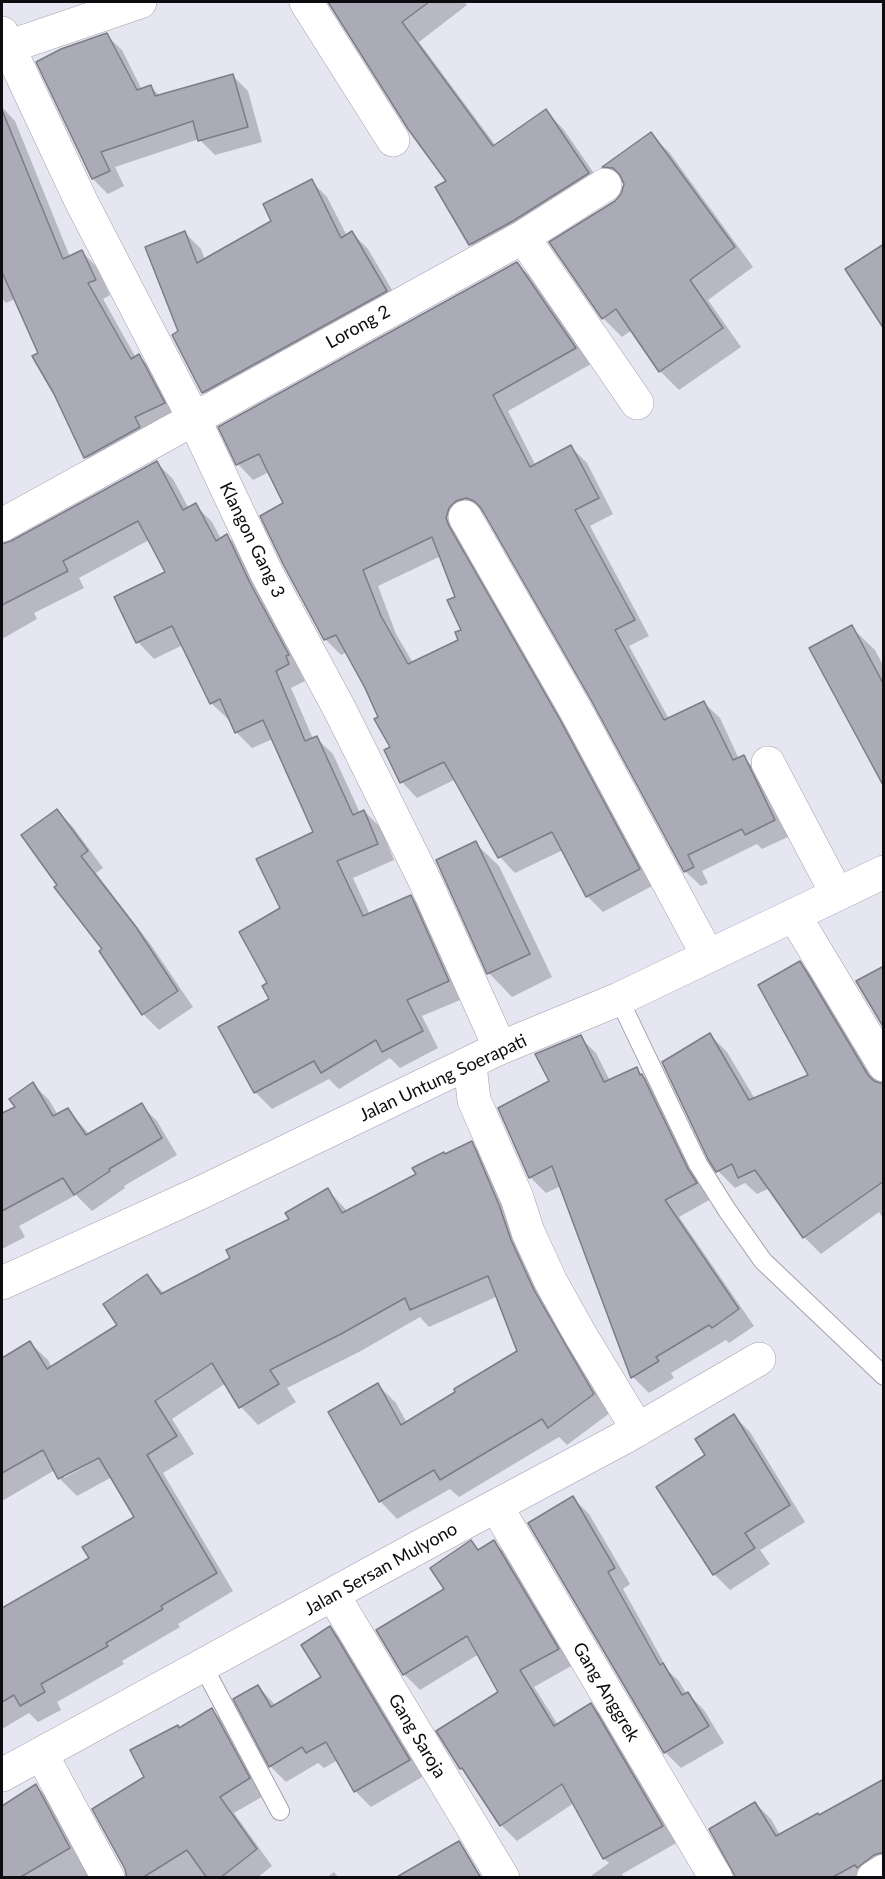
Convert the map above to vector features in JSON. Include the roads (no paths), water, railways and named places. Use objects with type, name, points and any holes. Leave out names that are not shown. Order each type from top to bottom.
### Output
[{"type":"main road","points":[[4,43],[140,2]]},
{"type":"main road","points":[[306,2],[393,140]]},
{"type":"main road","name":"Klangon Gang 3","points":[[4,43],[81,201],[194,419],[267,574],[340,710],[425,881],[500,1048]]},
{"type":"main road","name":"Lorong 2","points":[[2,525],[523,237],[605,185]]},
{"type":"main road","points":[[523,237],[637,403]]},
{"type":"main road","points":[[465,517],[575,709],[708,956]]},
{"type":"main road","points":[[768,763],[837,894]]},
{"type":"main road","name":"Jalan Untung Soerapati","points":[[2,1283],[202,1192],[470,1065],[500,1048],[619,999],[884,872]]},
{"type":"main road","points":[[794,915],[884,1065]]},
{"type":"main road","points":[[470,1065],[474,1100],[517,1198],[528,1232],[568,1313],[638,1430]]},
{"type":"main road","name":"Jalan Sersan Mulyono","points":[[2,1775],[638,1430],[759,1359]]},
{"type":"main road","name":"Gang Anggrek","points":[[496,1506],[716,1878]]},
{"type":"main road","name":"Gang Saroja","points":[[333,1595],[502,1878]]},
{"type":"main road","points":[[42,1755],[108,1878]]},
{"type":"main road","points":[[873,1878],[884,1871]]},
{"type":"lane","points":[[619,999],[698,1164],[727,1210],[763,1261],[884,1376]]},
{"type":"lane","points":[[203,1666],[280,1811]]}]
